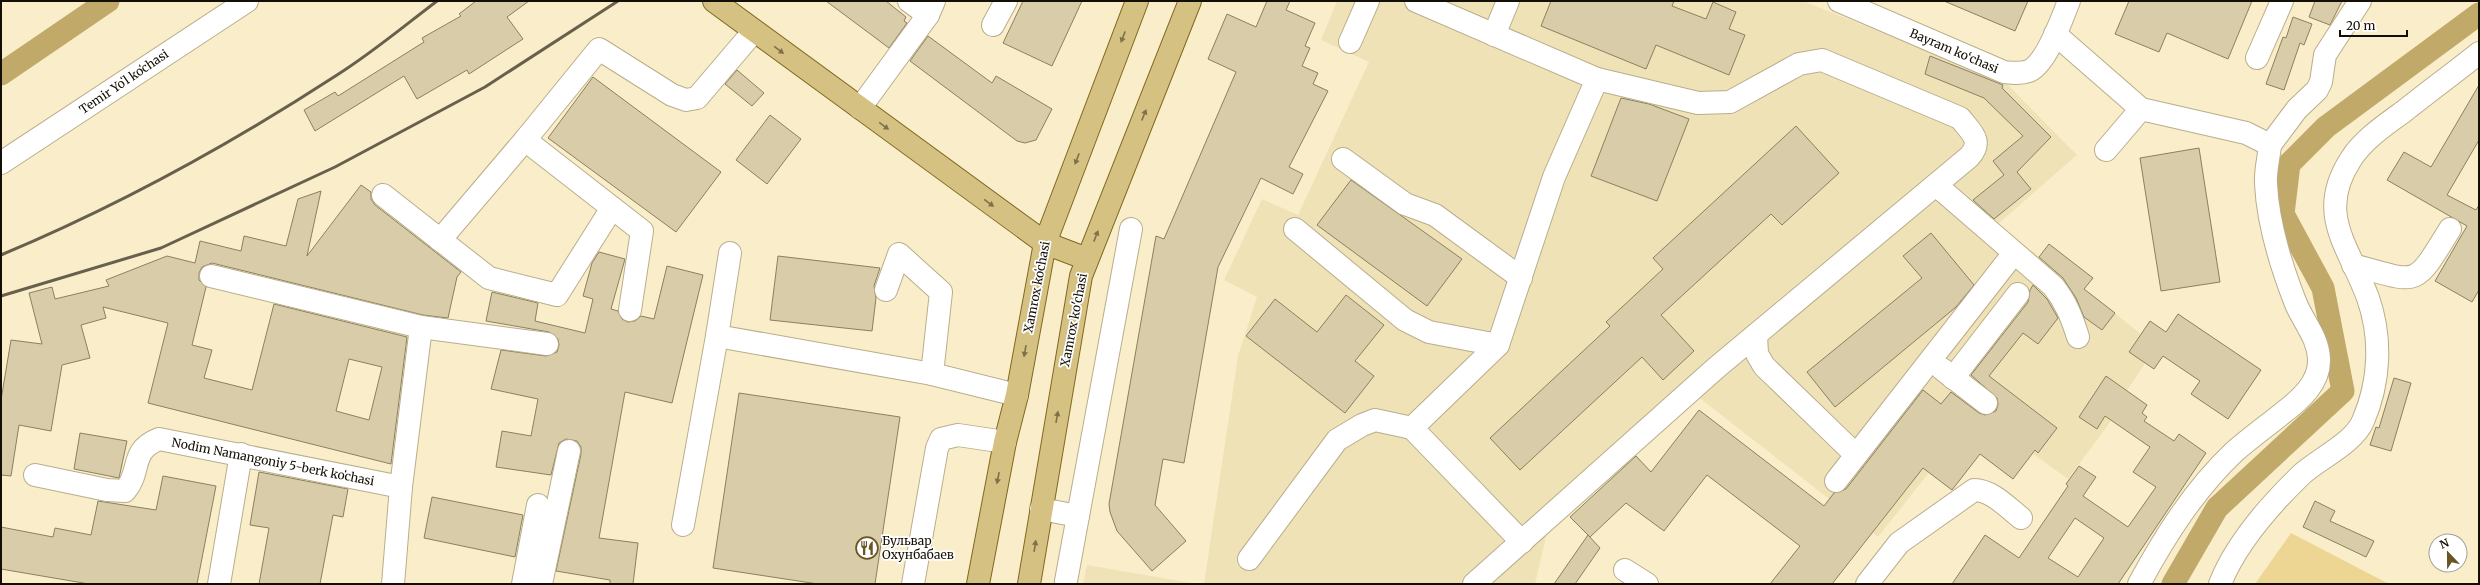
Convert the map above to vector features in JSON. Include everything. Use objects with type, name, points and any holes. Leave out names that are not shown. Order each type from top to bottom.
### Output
[{"type":"main road","points":[[714,1],[1045,243],[1087,259]]},
{"type":"main road","name":"Xamrox koʻchasi","points":[[978,584],[1005,442],[1017,395],[1045,243],[1136,1]]},
{"type":"main road","name":"Xamrox ko'chasi","points":[[1029,584],[1081,276],[1190,1]]},
{"type":"street","name":"Temir Yoʻl koʻchasi","points":[[1,163],[247,1]]},
{"type":"street","points":[[860,108],[931,8],[909,1]]},
{"type":"street","points":[[993,25],[1006,1]]},
{"type":"street","points":[[1350,42],[1368,1]]},
{"type":"street","points":[[1416,1],[1598,79],[1698,103],[1730,102],[1799,64],[1822,60],[1960,118],[1974,135],[1976,142],[1976,150],[1756,335],[1474,584]]},
{"type":"street","points":[[1494,35],[1508,1]]},
{"type":"street","name":"Bayram ko‘chasi","points":[[1839,1],[2004,72],[2021,73],[2037,66],[2055,34],[2069,1]]},
{"type":"street","points":[[2257,58],[2282,1]]},
{"type":"street","points":[[2139,584],[2166,535],[2194,496],[2235,452],[2302,398],[2315,380],[2319,361],[2317,342],[2298,307],[2285,276],[2271,225],[2266,182],[2270,145],[2297,108],[2317,90],[2321,82],[2325,55],[2360,1]]},
{"type":"street","points":[[440,240],[599,49],[672,95],[686,100],[697,98],[754,31]]},
{"type":"street","points":[[2055,34],[2141,109],[2246,133],[2270,145]]},
{"type":"street","points":[[2220,584],[2251,530],[2302,475],[2342,445],[2363,423],[2378,370],[2376,332],[2368,298],[2353,265],[2335,217],[2335,192],[2351,158],[2375,133],[2479,53]]},
{"type":"street","points":[[1412,428],[1498,345],[1554,178],[1598,79]]},
{"type":"street","points":[[2106,150],[2141,109]]},
{"type":"street","points":[[524,140],[642,231],[630,310]]},
{"type":"street","points":[[1343,159],[1405,204],[1435,215],[1521,278]]},
{"type":"street","points":[[1936,185],[2062,297],[2078,337]]},
{"type":"street","points":[[384,195],[489,278],[557,295],[612,208]]},
{"type":"street","points":[[1066,581],[1131,229]]},
{"type":"street","points":[[1294,229],[1405,320],[1429,332],[1498,345]]},
{"type":"street","points":[[2353,265],[2401,278],[2411,279],[2426,268],[2450,229]]},
{"type":"street","points":[[683,525],[717,336],[730,253]]},
{"type":"street","points":[[1836,481],[2014,253]]},
{"type":"street","points":[[886,290],[899,254],[941,292],[932,374]]},
{"type":"street","points":[[211,276],[421,327],[547,344]]},
{"type":"street","points":[[1953,378],[2018,294]]},
{"type":"street","points":[[393,584],[401,487],[421,327]]},
{"type":"street","points":[[1756,335],[1756,354],[1764,366],[1856,455]]},
{"type":"street","points":[[717,336],[932,374],[1017,395]]},
{"type":"street","points":[[1930,360],[1986,403]]},
{"type":"street","points":[[1249,559],[1337,440],[1375,420],[1412,428],[1522,542]]},
{"type":"street","points":[[914,584],[937,448],[941,439],[958,435],[1005,442]]},
{"type":"street","name":"Nodim Namangoniy 5-berk koʻchasi","points":[[35,475],[107,490],[125,491],[130,485],[138,454],[147,444],[159,439],[241,454],[401,487]]},
{"type":"street","points":[[541,584],[569,451]]},
{"type":"street","points":[[219,584],[241,454]]},
{"type":"street","points":[[1868,584],[1899,543],[1974,490],[1982,490],[1990,494],[2021,518]]},
{"type":"street","points":[[523,584],[538,504]]},
{"type":"street","points":[[1042,509],[1078,516]]},
{"type":"street","points":[[1625,570],[1647,584]]},
{"type":"shaded area","points":[[1337,1],[1803,1],[2005,82],[2077,155],[1998,224],[2082,291],[2084,289],[2141,334],[2137,340],[2153,351],[2109,418],[2111,421],[2068,479],[1976,413],[1878,537],[1693,393],[1548,528],[1535,584],[1204,584],[1238,356],[1257,297],[1224,280],[1262,199],[1298,215],[1369,62],[1321,40]]},
{"type":"shaded area","points":[[2291,533],[2389,584],[2255,584]]},
{"type":"shaded area","points":[[1087,565],[1197,584],[1083,584]]},
{"type":"building","points":[[476,1],[529,1],[507,17],[523,39],[469,74],[467,70],[417,99],[404,76],[315,131],[304,110],[335,92],[338,96],[424,42],[422,38],[461,16],[459,14]]},
{"type":"building","points":[[826,1],[886,1],[906,17],[904,21],[907,23],[889,48]]},
{"type":"building","points":[[1023,1],[1082,1],[1052,66],[1003,43]]},
{"type":"building","points":[[1267,1],[1290,1],[1286,10],[1315,23],[1305,46],[1310,48],[1302,66],[1318,73],[1313,84],[1328,91],[1289,167],[1303,174],[1293,194],[1261,178],[1218,267],[1184,463],[1163,459],[1155,505],[1186,541],[1152,571],[1117,531],[1110,512],[1109,504],[1156,236],[1164,239],[1236,72],[1208,59],[1227,14],[1256,27]]},
{"type":"building","points":[[1551,1],[1674,1],[1672,6],[1706,19],[1713,2],[1736,12],[1729,29],[1745,35],[1729,75],[1656,45],[1646,69],[1541,26]]},
{"type":"building","points":[[1944,1],[2028,1],[2015,31]]},
{"type":"building","points":[[2129,1],[2252,1],[2228,59],[2167,33],[2159,52],[2115,34]]},
{"type":"building","points":[[2315,1],[2342,1],[2330,25],[2309,17]]},
{"type":"building","points":[[2293,17],[2312,24],[2304,45],[2300,43],[2284,90],[2266,84],[2283,37],[2286,38]]},
{"type":"building","points":[[928,36],[992,83],[996,76],[1052,109],[1036,140],[1025,143],[1017,141],[910,61]]},
{"type":"building","points":[[1930,56],[2003,85],[2002,88],[2051,137],[2017,172],[2031,189],[1994,219],[1973,200],[2004,175],[1993,161],[2023,136],[1984,98],[1925,74]]},
{"type":"building","points":[[737,70],[764,93],[752,106],[725,84]]},
{"type":"building","points":[[593,77],[721,172],[676,232],[548,138]]},
{"type":"building","points":[[2479,85],[2479,140],[2447,195],[2476,210],[2479,205],[2479,290],[2472,302],[2435,281],[2467,226],[2387,180],[2404,152],[2431,167]]},
{"type":"building","points":[[1621,98],[1649,104],[1689,119],[1657,201],[1591,176]]},
{"type":"building","points":[[770,115],[801,139],[767,184],[736,160]]},
{"type":"building","points":[[1796,126],[1839,173],[1782,225],[1771,214],[1661,315],[1694,351],[1663,380],[1642,357],[1520,470],[1490,438],[1610,326],[1606,322],[1663,269],[1653,258]]},
{"type":"building","points":[[2199,148],[2220,282],[2161,291],[2140,158]]},
{"type":"building","points":[[1351,180],[1462,259],[1427,306],[1317,225]]},
{"type":"building","points":[[361,185],[371,192],[371,199],[375,205],[461,272],[457,277],[448,318],[423,315],[212,263],[202,267],[199,273],[199,280],[206,287],[192,345],[212,350],[204,378],[252,390],[274,304],[407,337],[391,464],[148,403],[168,323],[103,307],[106,318],[81,325],[90,358],[62,365],[51,431],[19,425],[11,476],[1,475],[1,400],[11,340],[42,344],[29,293],[52,287],[55,299],[109,286],[106,280],[167,256],[195,263],[200,241],[241,251],[244,236],[286,246],[298,199],[321,191],[307,256]],"holes":[[[349,359],[382,367],[369,420],[336,411]]]},
{"type":"building","points":[[1931,233],[1974,285],[1956,307],[1835,407],[1807,372],[1922,278],[1903,256]]},
{"type":"building","points":[[2049,244],[2093,278],[2084,289],[2115,313],[2102,330],[2084,317],[2076,298],[2063,278],[2039,257]]},
{"type":"building","points":[[599,252],[625,259],[611,309],[618,311],[622,319],[628,322],[635,321],[641,316],[654,319],[667,266],[703,275],[672,403],[625,392],[599,538],[638,543],[633,584],[610,584],[610,580],[556,571],[581,454],[581,447],[577,441],[566,439],[559,443],[551,475],[496,467],[502,431],[531,436],[538,399],[491,389],[501,350],[546,356],[557,352],[559,345],[558,339],[549,332],[486,321],[492,292],[538,303],[535,321],[585,333],[593,299],[583,296],[592,263]]},
{"type":"building","points":[[778,256],[880,268],[874,286],[876,298],[872,331],[770,320]]},
{"type":"building","points":[[2033,285],[2047,299],[2058,318],[2038,344],[2023,333],[1989,376],[2057,428],[2038,453],[2035,450],[2013,479],[1980,454],[1952,490],[1923,468],[1832,584],[1770,584],[1800,546],[1707,475],[1664,531],[1626,503],[1590,537],[1570,517],[1636,456],[1651,472],[1699,410],[1824,506],[1834,493],[1846,489],[1923,390],[1941,404],[1951,392],[1979,413],[1985,415],[1996,411],[1998,404],[1997,398],[1971,375],[2028,302],[2030,290]]},
{"type":"building","points":[[1346,295],[1384,325],[1355,361],[1374,376],[1345,413],[1246,336],[1275,299],[1317,332]]},
{"type":"building","points":[[2178,314],[2261,370],[2228,419],[2191,394],[2200,381],[2163,356],[2154,369],[2129,352],[2150,321],[2166,332]]},
{"type":"building","points":[[2106,376],[2147,405],[2142,413],[2147,417],[2144,421],[2174,441],[2179,434],[2206,453],[2118,584],[1952,584],[1985,535],[2019,558],[2068,486],[2066,484],[2079,466],[2096,477],[2083,496],[2128,527],[2156,487],[2133,472],[2150,447],[2105,416],[2097,429],[2079,417]],"holes":[[[2075,518],[2104,538],[2078,577],[2048,558]]]},
{"type":"building","points":[[2394,378],[2411,383],[2391,451],[2370,445],[2376,427],[2379,428]]},
{"type":"building","points":[[739,393],[900,417],[875,584],[818,584],[713,568]]},
{"type":"building","points":[[80,433],[127,441],[119,478],[74,469]]},
{"type":"building","points":[[259,472],[348,489],[343,517],[333,515],[320,584],[259,584],[269,528],[250,525]]},
{"type":"building","points":[[163,476],[216,486],[197,584],[89,584],[1,569],[1,527],[53,537],[55,528],[91,535],[98,501],[156,510]]},
{"type":"building","points":[[432,497],[523,515],[515,557],[424,538]]},
{"type":"building","points":[[2315,501],[2335,511],[2330,521],[2374,541],[2366,557],[2303,527]]},
{"type":"building","points":[[1588,535],[1600,548],[1575,584],[1554,584]]},
{"type":"waterway","points":[[1,74],[108,1]]},
{"type":"waterway","points":[[2173,584],[2217,508],[2343,391],[2323,288],[2283,214],[2289,164],[2326,127],[2479,14]]},
{"type":"railway","points":[[1,255],[131,195],[215,149],[297,101],[350,67],[437,1]]},
{"type":"railway","points":[[1,296],[161,248],[335,167],[485,87],[618,1]]},
{"type":"place","name":"Бульвар Охунбабаев","points":[[867,548]]}]
